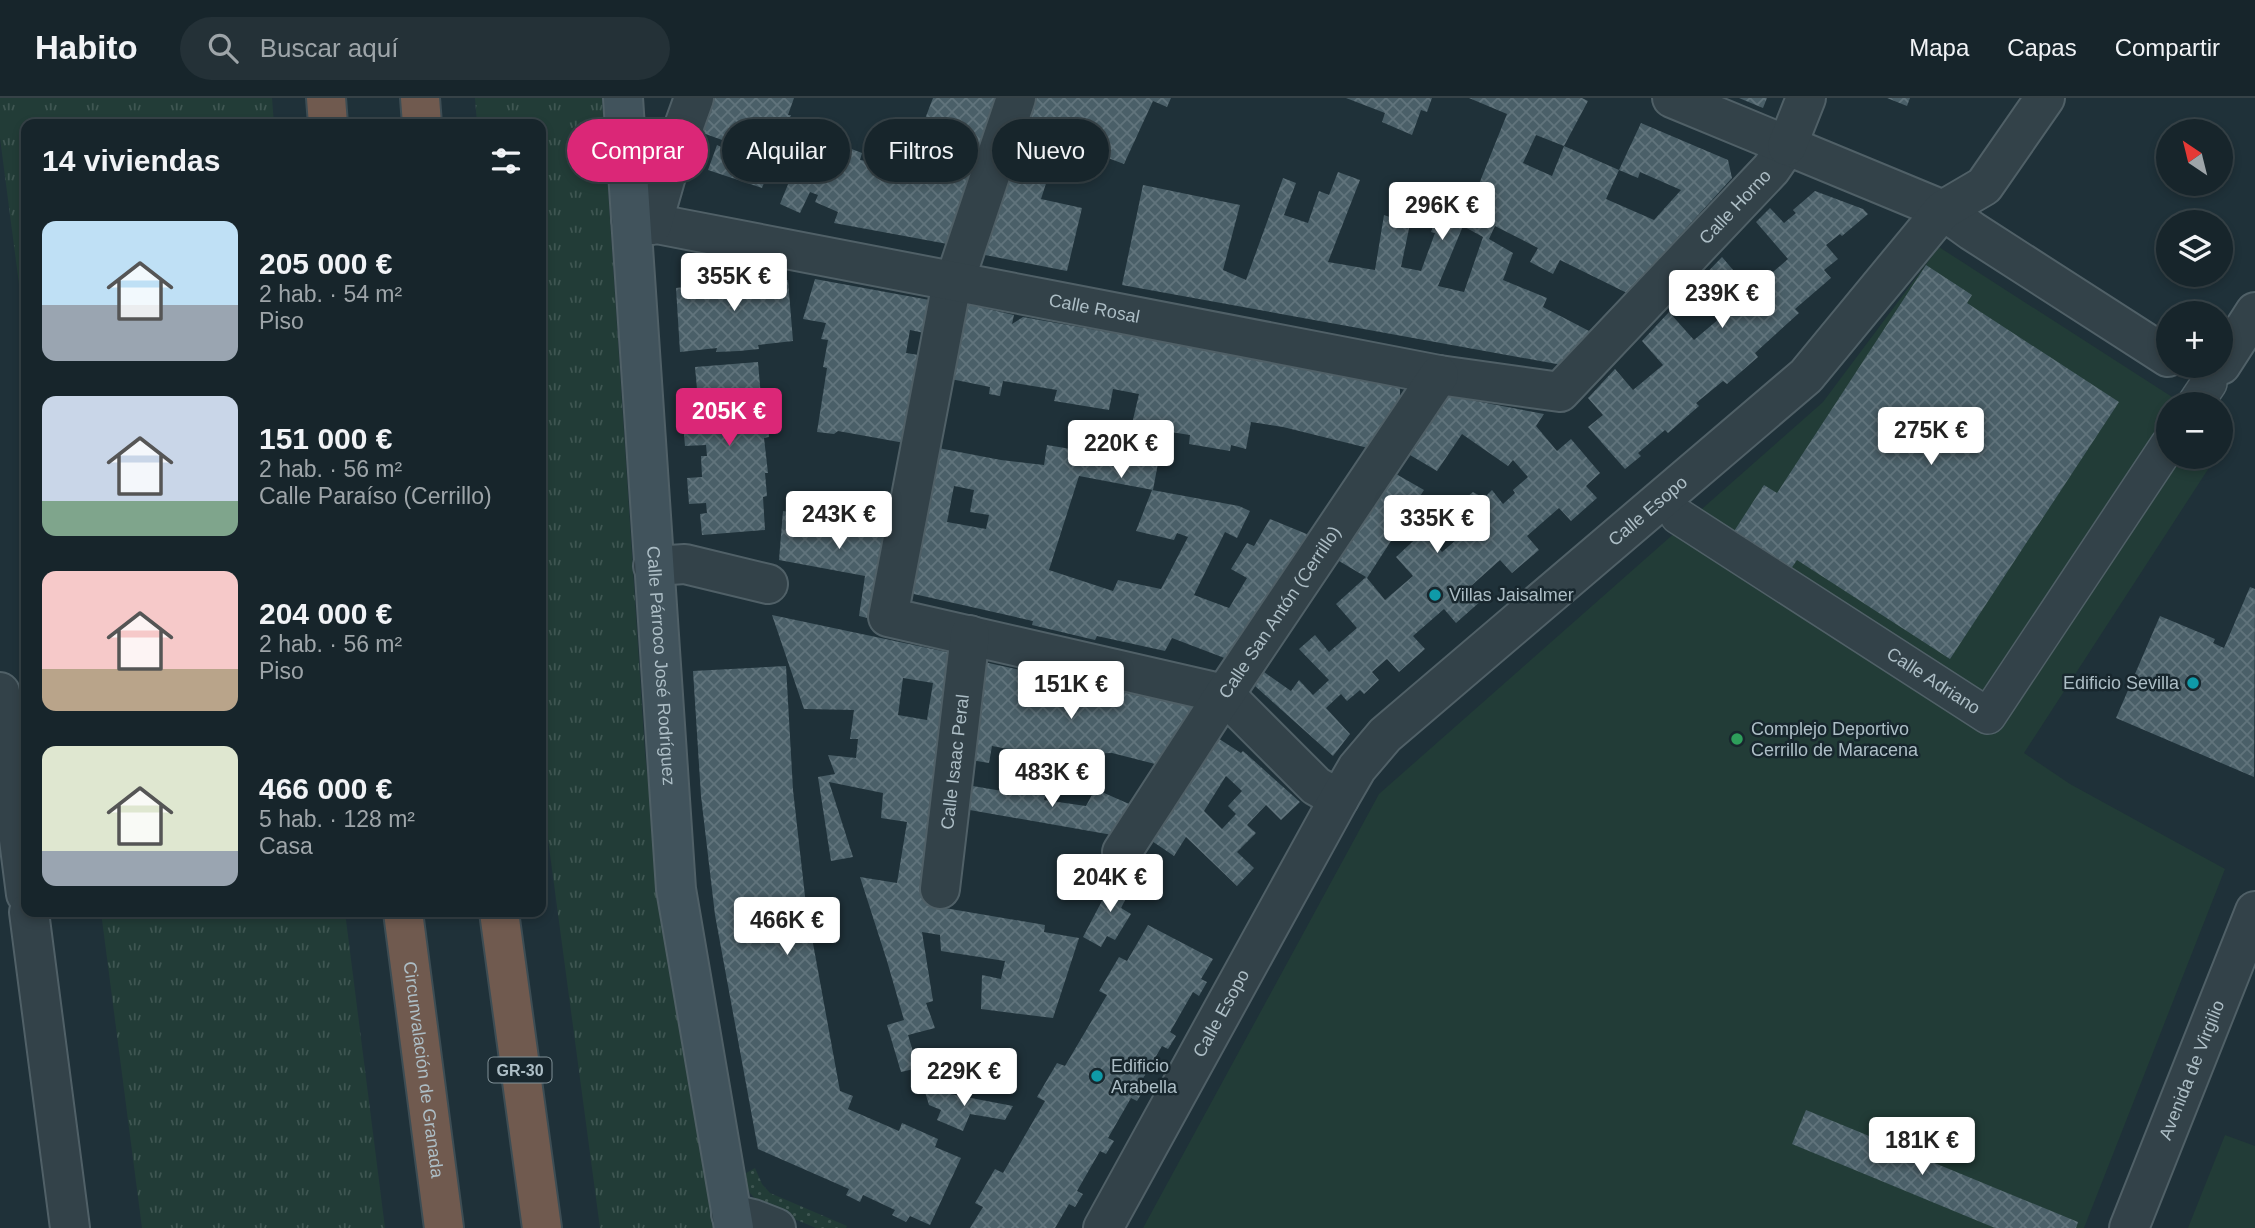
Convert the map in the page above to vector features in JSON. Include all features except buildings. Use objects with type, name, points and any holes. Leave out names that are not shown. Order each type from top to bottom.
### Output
[{"type":"highway","points":[[326,98],[328,119]]},
{"type":"highway","points":[[420,98],[422,119]]},
{"type":"highway","name":"Circunvalación de Granada","points":[[403,917],[444,1228]]},
{"type":"highway","name":"GR-30","points":[[500,917],[542,1228]]},
{"type":"main road","name":"Calle Párroco José Rodríguez","points":[[624,98],[642,222],[653,566],[676,889],[733,1221]]},
{"type":"street","name":"Calle Párroco José Rodríguez","points":[[642,222],[666,176],[694,98]]},
{"type":"street","points":[[1016,98],[954,282],[888,617],[1224,694],[1316,786],[1339,799]]},
{"type":"street","points":[[1672,98],[1943,210],[2156,349]]},
{"type":"street","name":"Calle Horno","points":[[1560,392],[1771,169],[1787,146],[1806,98]]},
{"type":"street","name":"Calle Esopo","points":[[1103,1228],[1339,799],[1357,768],[1385,734],[1806,376],[1943,210],[1984,186],[2045,98]]},
{"type":"street","name":"Calle Rosal","points":[[642,222],[1438,375],[1560,392]]},
{"type":"street","points":[[2233,341],[2255,313]]},
{"type":"street","name":"Calle San Antón (Cerrillo)","points":[[1122,852],[1224,694],[1438,375]]},
{"type":"street","name":"Calle Adriano","points":[[1678,516],[1988,716],[2156,462]]},
{"type":"street","points":[[653,566],[685,564],[768,584]]},
{"type":"street","name":"Calle Isaac Peral","points":[[940,889],[970,635]]},
{"type":"street","points":[[0,692],[21,855]]},
{"type":"street","points":[[30,917],[70,1228]]},
{"type":"street","name":"Avenida de Virgilio","points":[[2129,1228],[2252,926]]},
{"type":"street","points":[[733,1221],[753,1219],[776,1228]]},
{"type":"green space","points":[[0,98],[272,98],[274,119],[21,119],[21,300],[0,138]]},
{"type":"green space","points":[[475,98],[602,98],[603,119],[567,119],[567,182],[608,182],[645,753],[662,916],[715,1228],[600,1228],[546,824],[546,119],[477,119]]},
{"type":"green space","name":"Complejo Deportivo Cerrillo de Maracena","points":[[1939,247],[2164,392],[2156,392],[2156,469],[2208,469],[2024,753],[2070,784],[2225,869],[2084,1228],[1143,1228],[1379,794],[1823,402]]},
{"type":"green space","points":[[102,917],[346,917],[385,1228],[142,1228]]},
{"type":"green space","points":[[2225,1135],[2255,1146],[2255,1228],[2188,1228]]},
{"type":"green space","points":[[755,1168],[762,1184],[770,1193],[847,1226],[846,1228],[816,1228],[761,1205],[750,1193],[741,1176]]},
{"type":"place","name":"Villas Jaisalmer","points":[[1435,595]]},
{"type":"place","name":"Edificio Sevilla","points":[[2193,683]]},
{"type":"place","name":"Complejo Deportivo Cerrillo de Maracena","points":[[1737,739]]},
{"type":"place","name":"Edificio Arabella","points":[[1097,1076]]}]
